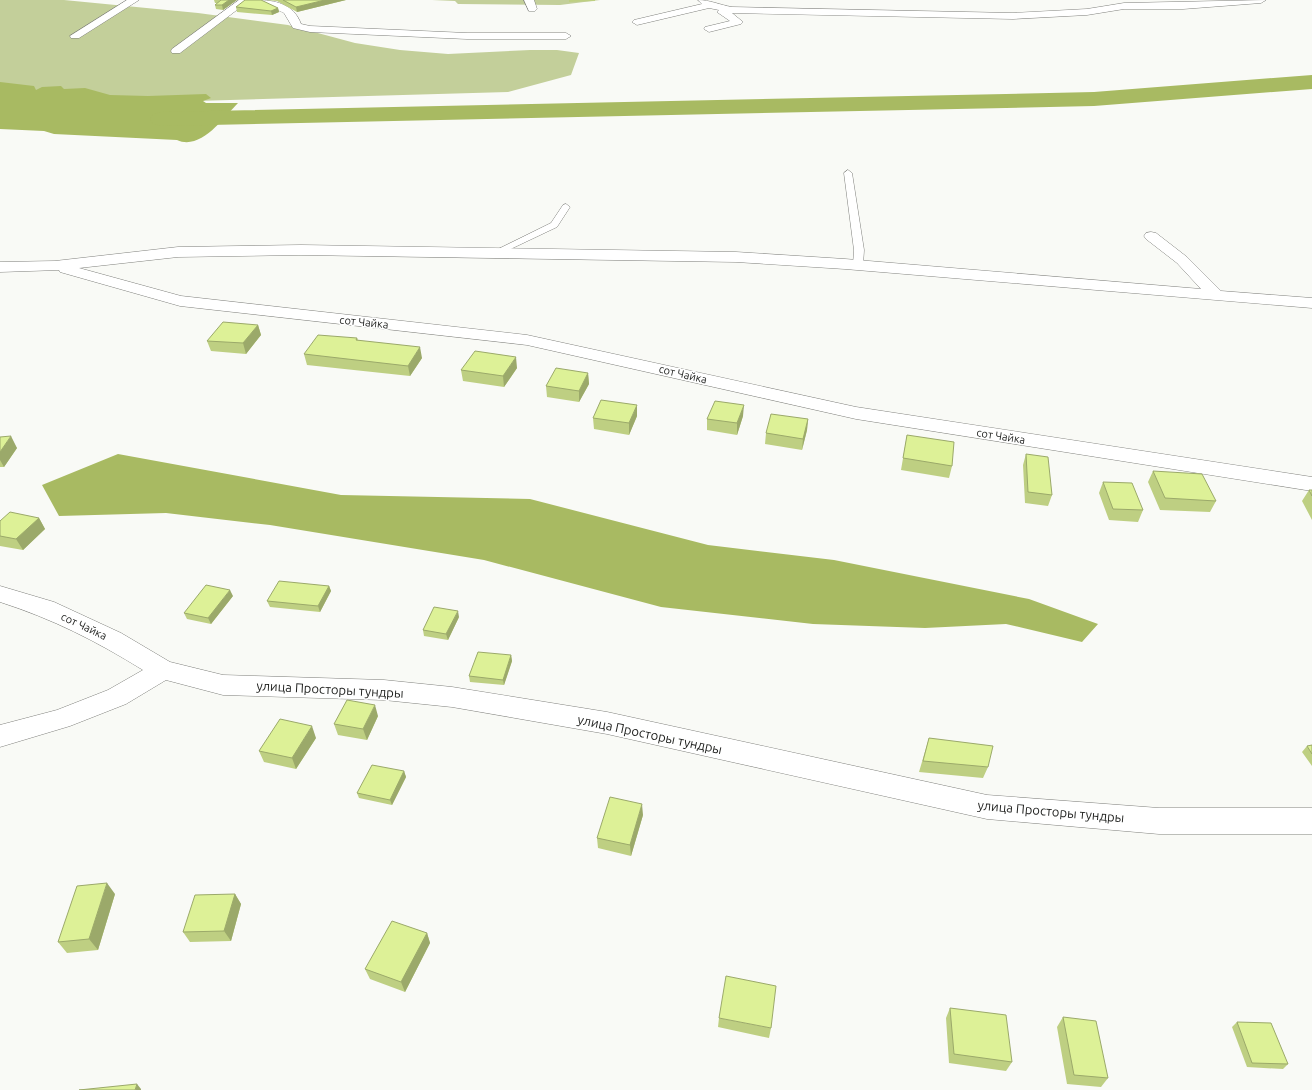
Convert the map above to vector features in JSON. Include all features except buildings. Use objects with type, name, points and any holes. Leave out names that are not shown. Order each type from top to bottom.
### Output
[{"type":"street","points":[[75,36],[134,0]]},
{"type":"street","points":[[176,51],[245,0]]},
{"type":"street","points":[[260,0],[278,4],[295,18],[297,26],[310,29],[460,36],[566,36]]},
{"type":"street","points":[[637,22],[703,4],[732,10],[1013,16],[1087,12],[1121,3],[1183,6],[1261,0]]},
{"type":"street","points":[[703,4],[725,12],[738,22],[709,29]]},
{"type":"street","points":[[921,5],[930,14]]},
{"type":"street","points":[[1151,236],[1182,260],[1217,296]]},
{"type":"street","points":[[0,267],[55,266],[178,252],[301,250],[736,257],[858,265],[1312,303]]},
{"type":"street","name":"сот Чайка","points":[[55,266],[180,301],[527,340],[856,413],[1312,484]]},
{"type":"street","name":"сот Чайка","points":[[0,594],[46,608],[112,639],[163,670]]},
{"type":"street","points":[[0,736],[61,719],[117,697],[163,670]]},
{"type":"street","name":"улица Просторы тундры","points":[[163,670],[224,684],[384,690],[452,697],[607,723],[987,807],[1159,821],[1312,821]]},
{"type":"lane","points":[[848,173],[859,250],[858,265]]},
{"type":"lane","points":[[495,253],[554,225],[566,207]]},
{"type":"shaded area","points":[[0,0],[64,0],[198,13],[288,25],[355,43],[400,50],[448,54],[530,50],[557,50],[579,53],[571,75],[508,92],[91,104],[0,87]]},
{"type":"shaded area","points":[[432,0],[600,0],[560,5],[458,4],[455,1]]},
{"type":"shaded area","points":[[0,82],[34,86],[36,90],[42,87],[61,86],[64,89],[85,88],[110,95],[148,96],[206,94],[211,98],[203,101],[206,103],[238,103],[219,124],[203,137],[195,141],[186,142],[177,140],[54,134],[44,131],[0,129]]},
{"type":"shaded area","points":[[118,454],[341,495],[530,499],[708,545],[834,560],[1029,599],[1098,624],[1082,642],[1006,624],[925,628],[813,624],[661,607],[484,560],[270,525],[166,513],[59,516],[42,485]]},
{"type":"waterway","points":[[162,119],[1094,99],[1312,82]]}]
